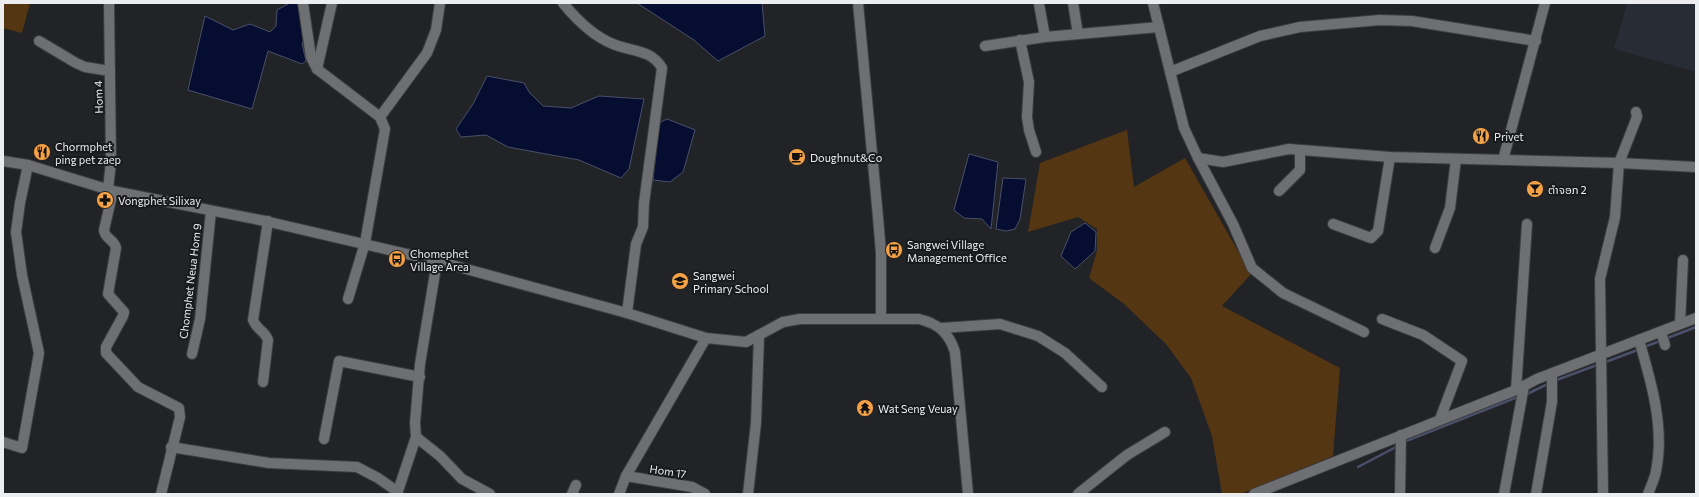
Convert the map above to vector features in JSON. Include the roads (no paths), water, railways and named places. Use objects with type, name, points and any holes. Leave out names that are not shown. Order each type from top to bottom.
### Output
[{"type":"street","name":"Hom 4","points":[[109,3],[111,190],[104,230],[105,235],[116,245],[108,294],[124,312],[106,347],[106,353],[138,387],[179,408],[180,417],[171,447]]},
{"type":"street","points":[[303,3],[312,57],[317,69],[380,117],[385,129],[365,243],[348,299]]},
{"type":"street","points":[[317,69],[332,3]]},
{"type":"street","points":[[380,117],[427,53],[436,30],[440,3]]},
{"type":"street","points":[[563,3],[581,24],[612,44],[651,55],[662,68],[644,203],[643,227],[636,244],[626,313]]},
{"type":"street","points":[[858,3],[881,253],[881,318]]},
{"type":"street","points":[[1073,3],[1078,34]]},
{"type":"street","points":[[1153,3],[1184,128],[1233,224],[1252,268],[1283,293],[1364,332]]},
{"type":"street","points":[[1503,160],[1545,3]]},
{"type":"street","points":[[1039,4],[1045,37]]},
{"type":"street","points":[[1170,72],[1260,36],[1300,27],[1380,20],[1412,21],[1536,41]]},
{"type":"street","points":[[985,46],[1045,37],[1159,27]]},
{"type":"street","points":[[1020,40],[1029,82],[1027,117],[1029,130],[1036,152]]},
{"type":"street","points":[[39,41],[76,63],[86,67],[110,71]]},
{"type":"street","points":[[1603,494],[1600,279],[1616,217],[1619,162],[1637,117],[1636,112]]},
{"type":"street","points":[[1198,158],[1223,162],[1289,149],[1390,157],[1619,162],[1696,167]]},
{"type":"street","points":[[1279,191],[1300,170],[1300,150]]},
{"type":"street","points":[[1333,224],[1371,238],[1374,236],[1378,231],[1390,157]]},
{"type":"street","points":[[1435,248],[1450,208],[1456,159]]},
{"type":"street","points":[[3,161],[28,165],[111,190],[211,211],[268,221],[437,261],[626,313],[706,338],[740,343],[751,340],[783,322],[800,319],[881,318],[919,319],[930,322],[942,328],[948,336],[955,352],[968,494]]},
{"type":"street","points":[[3,442],[22,448],[39,353],[22,275],[16,232],[28,165]]},
{"type":"street","name":"Chomphet Neua Hom 9","points":[[192,354],[200,319],[211,211]]},
{"type":"street","points":[[262,382],[268,340],[267,336],[256,327],[254,320],[268,221]]},
{"type":"street","points":[[1504,494],[1520,388],[1527,224]]},
{"type":"street","points":[[1680,324],[1683,260]]},
{"type":"street","points":[[161,494],[171,447],[269,463],[360,468],[398,493],[416,437],[415,423],[420,364],[437,261]]},
{"type":"street","points":[[1254,494],[1520,388],[1552,380],[1601,354],[1663,339],[1680,324],[1696,318]]},
{"type":"street","points":[[1382,319],[1423,335],[1462,361],[1440,419]]},
{"type":"street","points":[[942,328],[1000,324],[1038,336],[1065,353],[1102,387]]},
{"type":"street","points":[[748,494],[756,423],[759,335]]},
{"type":"street","points":[[619,494],[626,476],[706,338]]},
{"type":"street","points":[[1641,344],[1655,403],[1659,437],[1656,471],[1648,494]]},
{"type":"street","points":[[324,439],[339,361],[420,378]]},
{"type":"street","points":[[1536,494],[1552,402],[1552,380]]},
{"type":"street","points":[[1078,494],[1127,456],[1165,432]]},
{"type":"street","points":[[1400,494],[1401,435]]},
{"type":"street","points":[[416,437],[440,456],[462,479],[490,494]]},
{"type":"street","name":"Hom 17","points":[[626,476],[692,487],[705,494]]},
{"type":"water","points":[[290,3],[304,3],[306,34],[302,44],[306,61],[302,64],[268,51],[252,109],[188,90],[205,16],[233,30],[250,24],[270,32],[276,26],[277,10]]},
{"type":"water","points":[[637,3],[762,3],[765,36],[718,61],[694,40]]},
{"type":"water","points":[[487,76],[524,83],[529,92],[543,106],[571,108],[599,96],[644,99],[629,169],[621,178],[579,160],[508,147],[486,135],[461,137],[456,129],[473,104]]},
{"type":"water","points":[[667,119],[695,130],[683,172],[670,182],[653,180],[659,123]]},
{"type":"water","points":[[969,154],[998,162],[991,229],[982,219],[964,218],[954,210]]},
{"type":"water","points":[[1003,178],[1026,179],[1020,219],[1015,229],[1006,231],[996,229]]},
{"type":"water","points":[[1085,223],[1096,232],[1095,251],[1075,269],[1061,256],[1071,232]]},
{"type":"waterway","points":[[1665,339],[1696,327]]},
{"type":"waterway","points":[[1644,347],[1660,341]]},
{"type":"waterway","points":[[1603,363],[1640,349]]},
{"type":"waterway","points":[[1554,381],[1597,365]]},
{"type":"waterway","points":[[1527,394],[1550,383]]},
{"type":"waterway","points":[[1406,441],[1515,398]]},
{"type":"waterway","points":[[1358,467],[1396,447]]},
{"type":"place","name":"Privet","points":[[1481,136]]},
{"type":"place","name":"Chormphet ping pet zaep","points":[[42,152]]},
{"type":"place","name":"Doughnut&Co","points":[[797,157]]},
{"type":"place","name":"ຕຳຈອກ 2","points":[[1535,189]]},
{"type":"place","name":"Vongphet Silixay","points":[[105,200]]},
{"type":"place","name":"Sangwei Village Management Office","points":[[894,250]]},
{"type":"place","name":"Chomephet Village Area","points":[[397,259]]},
{"type":"place","name":"Sangwei Primary School","points":[[680,281]]},
{"type":"place","name":"Wat Seng Veuay","points":[[865,408]]}]
